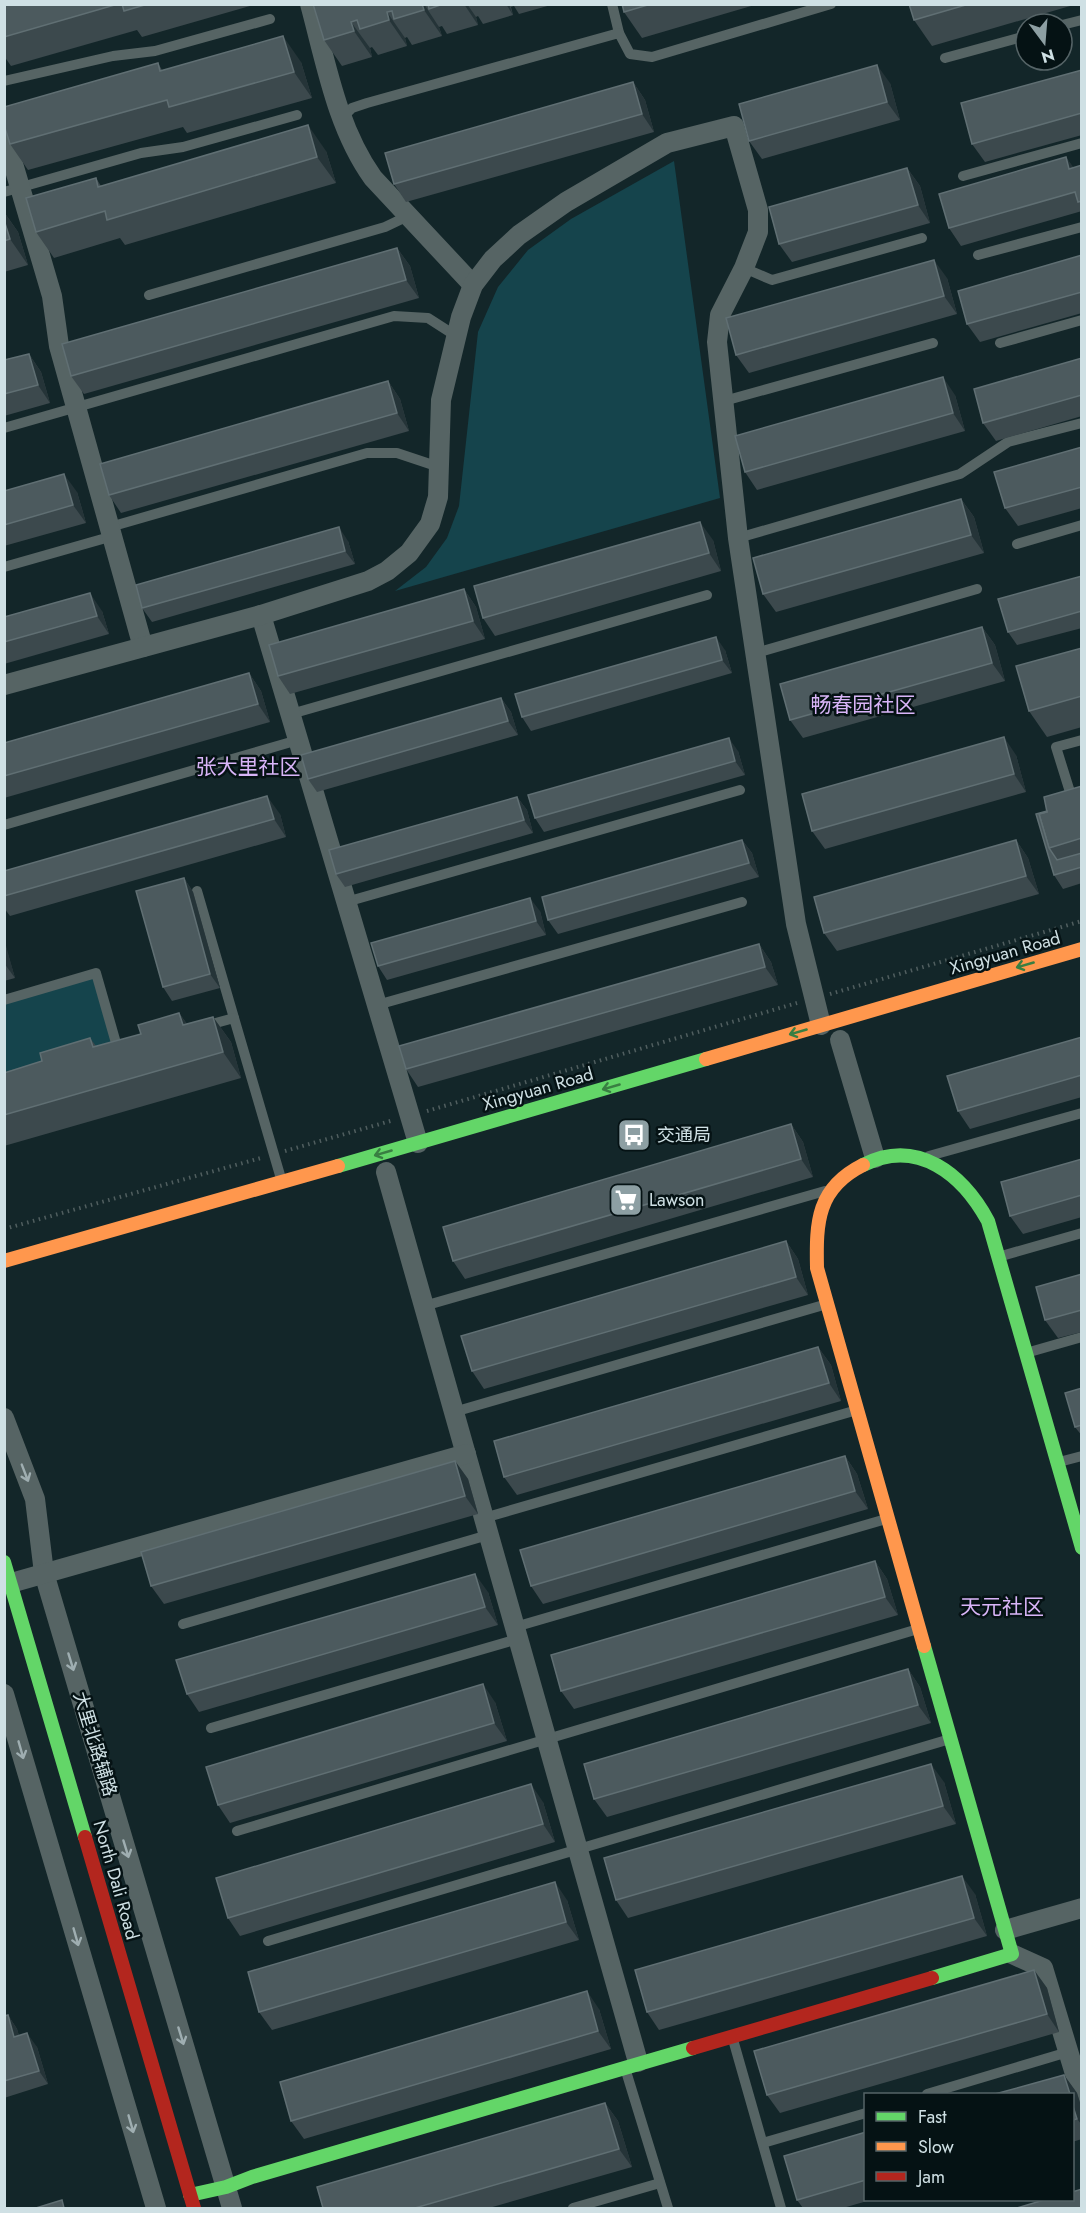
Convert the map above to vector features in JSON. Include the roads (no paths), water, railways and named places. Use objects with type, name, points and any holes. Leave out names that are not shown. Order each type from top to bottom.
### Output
[{"type":"street","points":[[310,4],[342,118],[359,159],[373,178],[473,285]]},
{"type":"street","points":[[4,686],[261,615],[368,581],[387,571],[409,553],[430,524],[438,497],[441,400],[461,317],[473,285],[494,259],[519,235],[566,202],[667,143],[734,126],[758,210],[758,231],[744,268],[720,315],[717,342],[738,538],[795,924],[815,998],[835,1036],[875,1158]]},
{"type":"street","points":[[4,133],[12,190],[52,296],[59,346],[143,647]]},
{"type":"street","points":[[261,615],[418,1143]]},
{"type":"street","name":"Xingyuan Road","points":[[4,1260],[418,1143],[835,1036],[1082,949]]},
{"type":"street","points":[[1012,1954],[817,1268],[816,1241],[819,1214],[831,1190],[850,1170],[875,1158],[898,1155],[921,1158],[942,1167],[976,1199],[988,1221],[1082,1548]]},
{"type":"street","points":[[386,1172],[578,1848],[632,2064]]},
{"type":"street","name":"大里北路辅路","points":[[4,1418],[35,1499],[44,1573],[232,2208]]},
{"type":"street","points":[[11,1583],[466,1454]]},
{"type":"street","name":"North Dali Road","points":[[4,1562],[192,2202]]},
{"type":"street","points":[[4,1694],[156,2208]]},
{"type":"street","points":[[1005,1930],[1082,1908]]},
{"type":"street","points":[[192,2202],[263,2173],[1012,1954],[1043,1968],[1082,2097]]},
{"type":"lane","points":[[612,4],[619,33],[630,54],[652,57],[831,4]]},
{"type":"lane","points":[[4,81],[113,56],[155,51],[270,19]]},
{"type":"lane","points":[[342,118],[352,108],[367,103],[619,33]]},
{"type":"lane","points":[[945,58],[1014,39]]},
{"type":"lane","points":[[12,190],[141,153],[183,147],[297,115]]},
{"type":"lane","points":[[963,176],[1082,143]]},
{"type":"lane","points":[[149,295],[385,227],[408,216]]},
{"type":"lane","points":[[978,255],[1082,227]]},
{"type":"lane","points":[[744,268],[772,280],[922,238]]},
{"type":"lane","points":[[4,428],[394,316],[428,318],[456,336]]},
{"type":"lane","points":[[1000,343],[1082,320]]},
{"type":"lane","points":[[724,402],[933,343]]},
{"type":"lane","points":[[738,538],[960,474],[1008,442],[1082,423]]},
{"type":"lane","points":[[4,567],[367,453],[397,453],[439,467]]},
{"type":"lane","points":[[1017,544],[1082,525]]},
{"type":"lane","points":[[756,653],[977,589]]},
{"type":"lane","points":[[291,714],[707,594]]},
{"type":"lane","points":[[1082,740],[1056,747],[1075,808],[1082,806]]},
{"type":"lane","points":[[4,825],[298,741]]},
{"type":"lane","points":[[346,902],[740,790]]},
{"type":"lane","points":[[197,891],[282,1182]]},
{"type":"lane","points":[[376,1005],[742,902]]},
{"type":"lane","points":[[4,999],[96,973],[123,1049],[107,1053]]},
{"type":"lane","points":[[192,1030],[234,1018]]},
{"type":"lane","points":[[921,1158],[1082,1113]]},
{"type":"lane","points":[[424,1306],[831,1190]]},
{"type":"lane","points":[[998,1257],[1082,1233]]},
{"type":"lane","points":[[454,1412],[828,1304]]},
{"type":"lane","points":[[1026,1353],[1082,1337]]},
{"type":"lane","points":[[183,1624],[857,1410]]},
{"type":"lane","points":[[1057,1463],[1082,1456]]},
{"type":"lane","points":[[211,1728],[888,1518]]},
{"type":"lane","points":[[237,1831],[918,1628]]},
{"type":"lane","points":[[268,1941],[950,1739]]},
{"type":"lane","points":[[732,2036],[782,2208]]},
{"type":"lane","points":[[930,2093],[1068,2052]]},
{"type":"lane","points":[[632,2064],[668,2208]]},
{"type":"lane","points":[[763,2143],[864,2114]]},
{"type":"lane","points":[[573,2208],[660,2183]]},
{"type":"place","name":"交通局","points":[[634,1135]]},
{"type":"place","name":"Lawson","points":[[626,1200]]},
{"type":"district","name":"畅春园社区","points":[[863,705]]},
{"type":"district","name":"张大里社区","points":[[248,767]]},
{"type":"district","name":"天元社区","points":[[1002,1607]]}]
